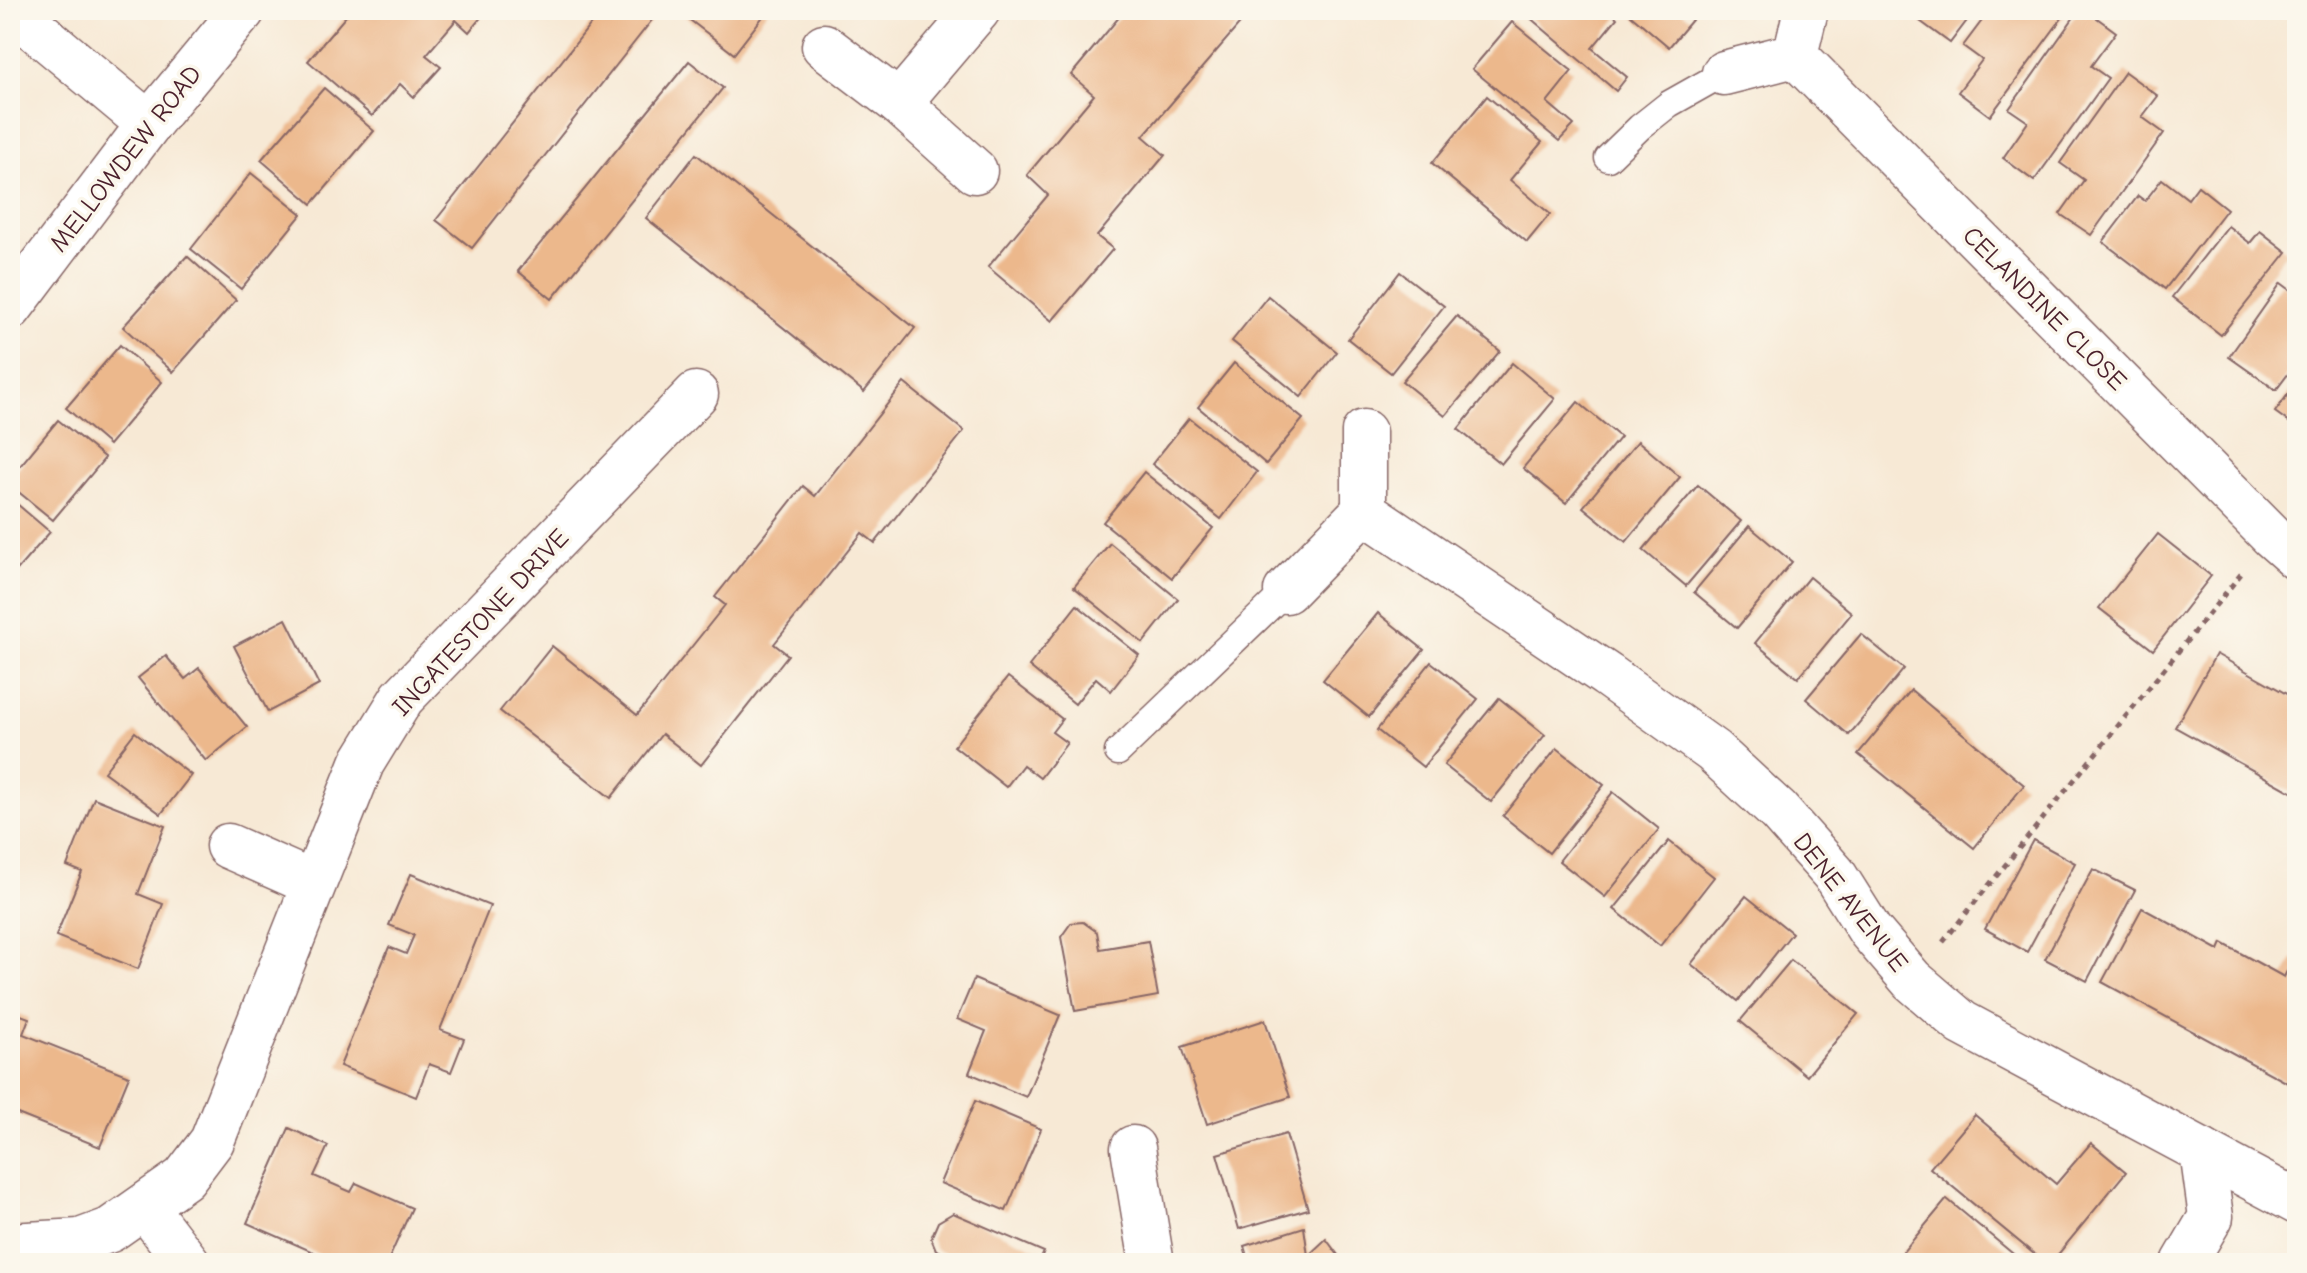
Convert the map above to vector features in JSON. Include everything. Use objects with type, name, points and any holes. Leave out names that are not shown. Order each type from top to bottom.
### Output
[{"type":"street","points":[[12,10],[149,124]]},
{"type":"street","name":"MELLOWDEW ROAD","points":[[10,308],[149,124],[243,10]]},
{"type":"street","points":[[899,103],[978,10]]},
{"type":"street","points":[[1724,73],[1795,55],[1806,10]]},
{"type":"street","points":[[824,46],[899,103],[975,171]]},
{"type":"street","name":"CELANDINE CLOSE","points":[[1795,55],[2284,547]]},
{"type":"street","name":"INGATESTONE DRIVE","points":[[10,1245],[80,1241],[110,1230],[184,1178],[212,1141],[362,763],[402,698],[696,394]]},
{"type":"street","points":[[1286,591],[1364,511],[1364,432]]},
{"type":"street","name":"DENE AVENUE","points":[[1364,511],[1607,675],[1713,751],[1778,811],[1834,874],[1870,931],[1912,980],[1962,1023],[2297,1202]]},
{"type":"street","points":[[228,846],[312,883]]},
{"type":"street","points":[[1133,1148],[1152,1263]]},
{"type":"street","points":[[2184,1263],[2211,1217],[2202,1151]]},
{"type":"street","points":[[145,1207],[188,1263]]},
{"type":"lane","points":[[1608,158],[1669,104],[1724,73]]},
{"type":"lane","points":[[1118,752],[1286,591]]},
{"type":"path","points":[[1912,980],[2284,547]]},
{"type":"building","points":[[351,10],[487,10],[469,32],[456,20],[426,55],[441,67],[414,97],[400,84],[372,116],[308,61]]},
{"type":"building","points":[[602,10],[639,10],[652,20],[472,248],[436,220]]},
{"type":"building","points":[[677,10],[768,10],[734,54]]},
{"type":"building","points":[[1125,10],[1268,10],[1260,19],[1250,12],[1143,136],[1165,155],[1097,236],[1113,249],[1052,321],[988,267],[1048,195],[1027,175],[1094,95],[1071,75]]},
{"type":"building","points":[[1521,10],[1608,10],[1617,18],[1592,48],[1627,77],[1616,91]]},
{"type":"building","points":[[1625,10],[1680,10],[1692,20],[1669,47]]},
{"type":"building","points":[[1929,10],[1975,10],[1950,43],[1920,21]]},
{"type":"building","points":[[1990,10],[2068,10],[1990,116],[1958,92],[1982,60],[1963,46]]},
{"type":"building","points":[[2079,10],[2086,10],[2116,32],[2091,66],[2108,78],[2034,181],[2003,158],[2028,122],[2009,109]]},
{"type":"building","points":[[1512,22],[1572,71],[1547,102],[1574,125],[1559,141],[1472,69]]},
{"type":"building","points":[[689,61],[723,88],[552,299],[518,271]]},
{"type":"building","points":[[2125,72],[2158,96],[2142,117],[2164,133],[2091,235],[2060,214],[2084,180],[2060,163]]},
{"type":"building","points":[[324,88],[374,131],[312,204],[261,160]]},
{"type":"building","points":[[1487,96],[1542,142],[1510,180],[1550,214],[1527,242],[1432,163]]},
{"type":"building","points":[[696,154],[915,328],[864,392],[646,218]]},
{"type":"building","points":[[251,173],[302,214],[241,289],[191,249]]},
{"type":"building","points":[[2162,179],[2188,199],[2198,186],[2227,209],[2165,289],[2103,242],[2138,196],[2145,201]]},
{"type":"building","points":[[2228,226],[2250,243],[2260,231],[2287,252],[2221,335],[2172,297]]},
{"type":"building","points":[[187,256],[236,300],[173,372],[123,327]]},
{"type":"building","points":[[1400,272],[1444,306],[1391,373],[1348,339]]},
{"type":"building","points":[[2281,283],[2297,295],[2297,362],[2276,390],[2229,357]]},
{"type":"building","points":[[1268,296],[1337,352],[1301,397],[1232,341]]},
{"type":"building","points":[[1457,316],[1500,351],[1445,416],[1402,381]]},
{"type":"building","points":[[120,345],[162,382],[109,445],[66,408]]},
{"type":"building","points":[[1234,363],[1303,419],[1266,464],[1198,407]]},
{"type":"building","points":[[1512,363],[1555,399],[1501,464],[1458,429]]},
{"type":"building","points":[[2297,382],[2297,428],[2275,412]]},
{"type":"building","points":[[904,383],[964,431],[875,543],[862,533],[774,644],[788,655],[701,765],[662,734],[611,798],[500,711],[552,646],[637,715],[725,605],[715,597],[803,486],[815,496]]},
{"type":"building","points":[[1578,402],[1620,437],[1566,503],[1523,468]]},
{"type":"building","points":[[1189,418],[1257,472],[1221,519],[1152,464]]},
{"type":"building","points":[[58,420],[105,458],[53,520],[10,485],[10,478]]},
{"type":"building","points":[[1638,441],[1680,477],[1626,542],[1583,507]]},
{"type":"building","points":[[1144,472],[1213,528],[1172,578],[1103,522]]},
{"type":"building","points":[[1698,485],[1741,521],[1686,586],[1643,550]]},
{"type":"building","points":[[10,498],[50,532],[10,578]]},
{"type":"building","points":[[1749,526],[1792,562],[1737,628],[1694,592]]},
{"type":"building","points":[[2158,534],[2211,576],[2153,650],[2099,608]]},
{"type":"building","points":[[1110,543],[1178,599],[1143,643],[1074,587]]},
{"type":"building","points":[[1809,577],[1852,613],[1798,678],[1755,643]]},
{"type":"building","points":[[1077,605],[1139,655],[1111,691],[1096,678],[1075,704],[1029,666]]},
{"type":"building","points":[[1378,613],[1424,650],[1369,717],[1323,680]]},
{"type":"building","points":[[286,619],[319,685],[268,712],[234,646]]},
{"type":"building","points":[[1861,634],[1904,669],[1849,735],[1806,699]]},
{"type":"building","points":[[2216,654],[2297,700],[2297,795],[2175,727]]},
{"type":"building","points":[[166,656],[185,679],[199,668],[247,727],[206,761],[138,678]]},
{"type":"building","points":[[1431,662],[1478,699],[1423,767],[1377,730]]},
{"type":"building","points":[[1008,677],[1062,719],[1052,732],[1067,743],[1040,778],[1023,765],[1006,787],[954,746]]},
{"type":"building","points":[[1911,690],[2024,785],[1974,848],[1858,754]]},
{"type":"building","points":[[1499,698],[1545,735],[1491,802],[1444,765]]},
{"type":"building","points":[[135,732],[191,775],[161,814],[104,772]]},
{"type":"building","points":[[1557,748],[1604,785],[1549,853],[1503,816]]},
{"type":"building","points":[[1613,792],[1659,829],[1605,897],[1559,861]]},
{"type":"building","points":[[94,798],[165,826],[138,894],[163,904],[138,969],[56,936],[82,872],[67,866]]},
{"type":"building","points":[[2033,840],[2075,863],[2027,952],[1985,929]]},
{"type":"building","points":[[1669,841],[1714,877],[1660,946],[1614,909]]},
{"type":"building","points":[[2093,869],[2135,890],[2087,981],[2045,959]]},
{"type":"building","points":[[411,874],[490,906],[440,1030],[464,1039],[451,1072],[429,1064],[416,1097],[340,1066],[389,947],[406,954],[414,935],[389,925]]},
{"type":"building","points":[[1746,896],[1792,933],[1738,1001],[1691,964]]},
{"type":"building","points":[[2142,908],[2219,950],[2222,943],[2284,977],[2293,959],[2297,962],[2297,1088],[2102,982]]},
{"type":"building","points":[[1083,922],[1097,932],[1100,949],[1148,941],[1158,996],[1075,1011],[1061,937],[1071,923]]},
{"type":"building","points":[[1791,960],[1858,1014],[1807,1076],[1740,1021]]},
{"type":"building","points":[[974,979],[1060,1015],[1026,1097],[969,1073],[986,1031],[957,1019]]},
{"type":"building","points":[[10,1011],[29,1018],[23,1034],[129,1076],[100,1147],[10,1111]]},
{"type":"building","points":[[1265,1020],[1290,1097],[1207,1124],[1182,1047]]},
{"type":"building","points":[[975,1101],[1041,1129],[1006,1211],[940,1183]]},
{"type":"building","points":[[1975,1115],[2056,1184],[2091,1143],[2126,1172],[2051,1263],[2045,1263],[1930,1168]]},
{"type":"building","points":[[289,1128],[328,1146],[314,1176],[351,1192],[356,1183],[412,1208],[387,1263],[338,1263],[247,1223]]},
{"type":"building","points":[[1286,1134],[1308,1209],[1239,1229],[1217,1154]]},
{"type":"building","points":[[1947,1199],[2024,1263],[1914,1263],[1902,1253]]},
{"type":"building","points":[[953,1213],[1044,1252],[1039,1263],[951,1263],[954,1257],[936,1250],[931,1238],[938,1222]]},
{"type":"building","points":[[1304,1227],[1308,1256],[1326,1239],[1344,1263],[1249,1263],[1244,1246]]}]
